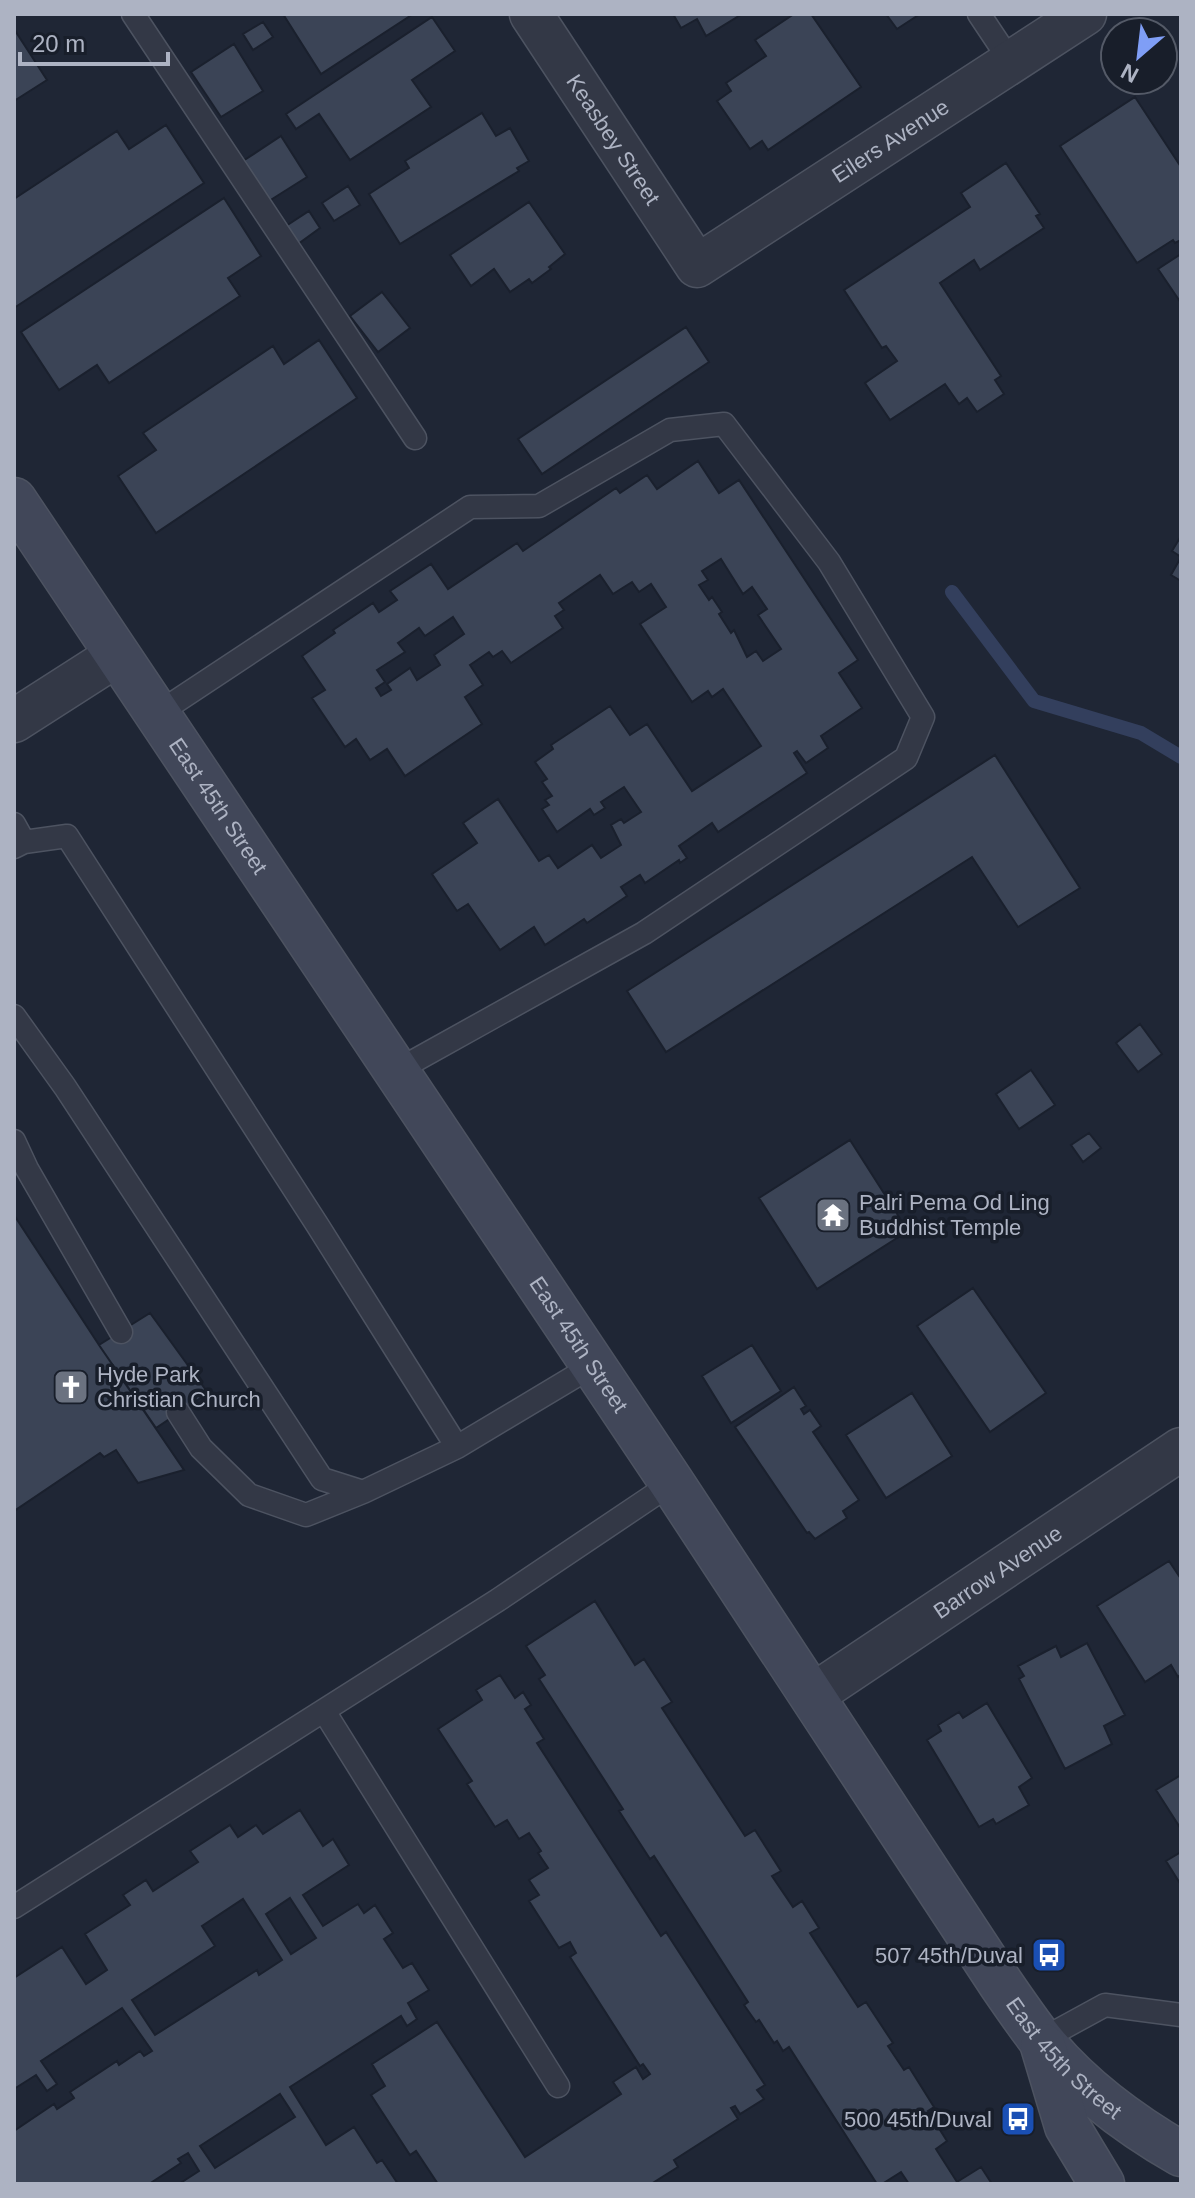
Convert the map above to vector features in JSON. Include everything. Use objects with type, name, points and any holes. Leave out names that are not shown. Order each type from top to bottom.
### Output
[{"type":"main road","name":"East 45th Street","points":[[14,500],[594,1365],[1001,1984],[1041,2040],[1093,2093],[1146,2134],[1181,2154]]},
{"type":"main road","points":[[1041,2040],[1067,2126],[1102,2184]]},
{"type":"street","name":"Keasbey Street","points":[[531,14],[697,266]]},
{"type":"street","name":"Eilers Avenue","points":[[697,266],[1085,14]]},
{"type":"street","points":[[14,721],[117,655]]},
{"type":"street","name":"Barrow Avenue","points":[[813,1695],[1181,1449]]},
{"type":"lane","points":[[133,14],[415,438]]},
{"type":"lane","points":[[979,14],[1011,62]]},
{"type":"lane","points":[[157,714],[470,507],[539,506],[670,430],[724,424],[829,562],[923,717],[906,758],[644,933],[396,1071]]},
{"type":"lane","points":[[17,838],[67,836],[457,1447]]},
{"type":"lane","points":[[14,1016],[65,1087],[322,1479],[363,1492]]},
{"type":"lane","points":[[14,1141],[121,1332]]},
{"type":"lane","points":[[178,1412],[201,1448],[249,1495],[306,1515],[363,1492],[457,1447],[594,1365]]},
{"type":"lane","points":[[14,1907],[498,1600],[672,1483]]},
{"type":"lane","points":[[324,1711],[558,2086]]},
{"type":"lane","points":[[1041,2040],[1105,2005],[1181,2015]]},
{"type":"building","points":[[283,14],[413,14],[321,74]]},
{"type":"building","points":[[673,14],[742,14],[706,36],[697,19],[681,28]]},
{"type":"building","points":[[794,14],[811,14],[861,87],[768,150],[762,141],[750,149],[717,101],[731,91],[726,83],[766,56],[755,40]]},
{"type":"building","points":[[886,14],[920,14],[897,29]]},
{"type":"building","points":[[432,17],[455,51],[412,80],[431,107],[350,160],[319,114],[296,129],[286,114]]},
{"type":"building","points":[[263,22],[273,37],[253,50],[243,34]]},
{"type":"building","points":[[14,29],[47,80],[14,101]]},
{"type":"building","points":[[234,44],[263,91],[221,117],[191,72]]},
{"type":"building","points":[[1135,97],[1181,167],[1181,240],[1175,243],[1173,240],[1137,263],[1060,146]]},
{"type":"building","points":[[482,113],[496,136],[510,128],[529,161],[517,168],[519,171],[400,244],[369,194],[409,168],[405,161]]},
{"type":"building","points":[[166,125],[204,183],[14,308],[14,199],[117,131],[129,149]]},
{"type":"building","points":[[281,136],[307,177],[269,201],[243,161]]},
{"type":"building","points":[[1006,163],[1040,214],[1036,216],[1044,228],[980,270],[974,260],[940,283],[1001,376],[995,380],[1004,394],[977,412],[967,398],[959,404],[945,384],[890,420],[865,383],[897,361],[886,346],[882,348],[844,290],[970,207],[961,193]]},
{"type":"building","points":[[348,186],[360,205],[334,221],[322,203]]},
{"type":"building","points":[[224,198],[261,256],[228,278],[240,296],[109,383],[97,365],[59,390],[21,332]]},
{"type":"building","points":[[529,202],[565,254],[532,283],[529,279],[510,292],[494,269],[471,286],[450,255]]},
{"type":"building","points":[[309,211],[320,228],[298,244],[286,226]]},
{"type":"building","points":[[1181,254],[1181,303],[1158,269]]},
{"type":"building","points":[[382,292],[410,328],[378,352],[350,316]]},
{"type":"building","points":[[686,327],[709,362],[542,474],[518,439]]},
{"type":"building","points":[[319,340],[357,398],[156,533],[118,476],[156,450],[143,433],[273,346],[284,364]]},
{"type":"building","points":[[698,461],[719,493],[739,480],[858,660],[839,673],[862,708],[821,736],[828,748],[806,763],[797,751],[794,753],[807,773],[718,832],[712,823],[679,846],[687,858],[680,863],[679,860],[645,883],[640,875],[621,887],[627,896],[587,923],[584,919],[545,945],[534,927],[500,950],[468,904],[457,911],[432,874],[477,843],[463,823],[498,799],[539,861],[549,855],[558,868],[592,845],[601,858],[621,845],[611,825],[621,819],[624,823],[641,812],[624,787],[601,802],[605,808],[594,815],[590,809],[557,832],[542,809],[549,805],[545,800],[552,796],[542,782],[547,779],[535,762],[553,749],[551,745],[610,706],[630,735],[647,724],[692,791],[761,746],[723,689],[712,697],[708,691],[692,702],[640,624],[666,607],[651,584],[639,592],[632,582],[613,594],[600,575],[559,603],[564,610],[555,616],[563,628],[511,663],[502,651],[493,657],[489,652],[470,665],[483,685],[465,697],[482,724],[405,776],[387,749],[370,760],[356,739],[345,747],[312,698],[325,690],[302,656],[373,603],[379,612],[397,600],[390,591],[431,564],[448,589],[517,543],[523,551],[616,488],[620,493],[647,475],[657,489]],"holes":[[[721,559],[743,594],[752,587],[767,609],[758,615],[781,649],[763,661],[756,651],[747,657],[734,630],[731,633],[719,614],[722,612],[699,585],[708,580],[702,571]],[[453,617],[464,634],[434,655],[440,665],[417,680],[410,668],[387,684],[391,690],[381,696],[376,688],[385,682],[377,670],[405,652],[398,643],[419,628],[425,636]]]},
{"type":"building","points":[[1181,536],[1181,557],[1172,551]]},
{"type":"building","points":[[1181,557],[1181,581],[1171,575]]},
{"type":"building","points":[[995,755],[1080,888],[1018,927],[972,857],[666,1052],[627,991]]},
{"type":"building","points":[[1140,1024],[1162,1054],[1138,1072],[1116,1043]]},
{"type":"building","points":[[1031,1070],[1055,1105],[1019,1129],[996,1094]]},
{"type":"building","points":[[1089,1133],[1101,1148],[1083,1162],[1071,1145]]},
{"type":"building","name":"Palri Pema Od Ling Buddhist Temple","points":[[850,1140],[908,1231],[817,1289],[759,1198]]},
{"type":"building","name":"Hyde Park Christian Church","points":[[14,1215],[184,1470],[138,1483],[116,1450],[104,1457],[100,1453],[14,1511]]},
{"type":"building","points":[[973,1288],[1046,1393],[990,1432],[917,1326]]},
{"type":"building","points":[[150,1313],[208,1393],[156,1428],[99,1345]]},
{"type":"building","points":[[752,1345],[781,1391],[731,1423],[702,1376]]},
{"type":"building","points":[[794,1387],[806,1406],[801,1409],[804,1414],[810,1410],[821,1426],[813,1432],[859,1500],[843,1511],[847,1518],[815,1539],[807,1533],[735,1427]]},
{"type":"building","points":[[912,1393],[952,1456],[886,1498],[846,1435]]},
{"type":"building","points":[[1169,1561],[1181,1579],[1181,1674],[1178,1677],[1171,1665],[1145,1682],[1097,1606]]},
{"type":"building","points":[[595,1601],[635,1665],[644,1659],[672,1702],[662,1708],[745,1836],[755,1830],[781,1871],[772,1876],[793,1907],[802,1901],[819,1928],[810,1933],[858,2007],[866,2002],[893,2043],[888,2046],[904,2070],[909,2067],[934,2107],[928,2111],[947,2141],[936,2149],[957,2182],[981,2167],[992,2184],[909,2184],[901,2172],[877,2184],[789,2047],[783,2051],[777,2041],[774,2043],[759,2020],[756,2022],[744,2005],[748,2002],[654,1856],[650,1859],[619,1811],[623,1809],[539,1679],[545,1675],[526,1646]]},
{"type":"building","points":[[1087,1643],[1125,1715],[1104,1726],[1112,1744],[1065,1769],[1019,1679],[1024,1676],[1018,1666],[1056,1646],[1061,1657]]},
{"type":"building","points":[[500,1675],[515,1698],[523,1692],[531,1705],[525,1709],[544,1739],[537,1743],[661,1936],[666,1932],[765,2085],[757,2090],[764,2099],[740,2114],[735,2106],[731,2108],[738,2119],[674,2160],[678,2167],[651,2184],[438,2184],[416,2151],[410,2155],[371,2095],[385,2086],[372,2064],[437,2022],[525,2157],[621,2094],[613,2082],[636,2067],[643,2079],[650,2074],[643,2064],[640,2066],[570,1957],[576,1953],[570,1942],[559,1948],[529,1901],[539,1895],[529,1880],[548,1868],[538,1853],[541,1851],[529,1833],[519,1839],[507,1820],[495,1827],[467,1784],[472,1781],[438,1729],[482,1700],[476,1690]]},
{"type":"building","points":[[987,1703],[1032,1778],[1019,1787],[1029,1805],[996,1824],[993,1819],[979,1827],[927,1740],[941,1731],[938,1725],[959,1712],[963,1718]]},
{"type":"building","points":[[1181,1775],[1181,1829],[1156,1790]]},
{"type":"building","points":[[300,1810],[323,1846],[333,1839],[349,1865],[303,1895],[323,1926],[358,1904],[364,1913],[375,1905],[393,1933],[384,1939],[403,1968],[412,1963],[429,1990],[408,2003],[417,2019],[407,2026],[401,2016],[290,2087],[326,2145],[354,2127],[377,2163],[382,2160],[398,2184],[179,2184],[199,2171],[188,2153],[178,2159],[181,2163],[149,2184],[14,2184],[14,2131],[54,2104],[57,2109],[74,2098],[70,2092],[117,2061],[119,2065],[140,2051],[144,2056],[152,2051],[122,2008],[41,2061],[57,2084],[47,2091],[36,2075],[14,2089],[14,1978],[62,1947],[86,1984],[107,1970],[85,1934],[130,1905],[123,1895],[146,1880],[153,1891],[198,1862],[190,1851],[230,1825],[238,1837],[256,1825],[263,1834]],"holes":[[[290,1898],[316,1938],[291,1954],[266,1914]],[[243,1899],[282,1960],[259,1975],[257,1970],[155,2035],[132,2000],[215,1946],[202,1926]],[[280,2094],[295,2117],[215,2168],[200,2146]]]},
{"type":"building","points":[[1181,1852],[1181,1885],[1166,1861]]},
{"type":"waterway","points":[[952,592],[1034,701],[1141,733],[1181,757]]},
{"type":"place","name":"Palri Pema Od Ling Buddhist Temple","points":[[833,1215]]},
{"type":"place","name":"Hyde Park Christian Church","points":[[71,1387]]},
{"type":"place","name":"507 45th/Duval","points":[[1049,1955]]},
{"type":"place","name":"500 45th/Duval","points":[[1018,2119]]}]
